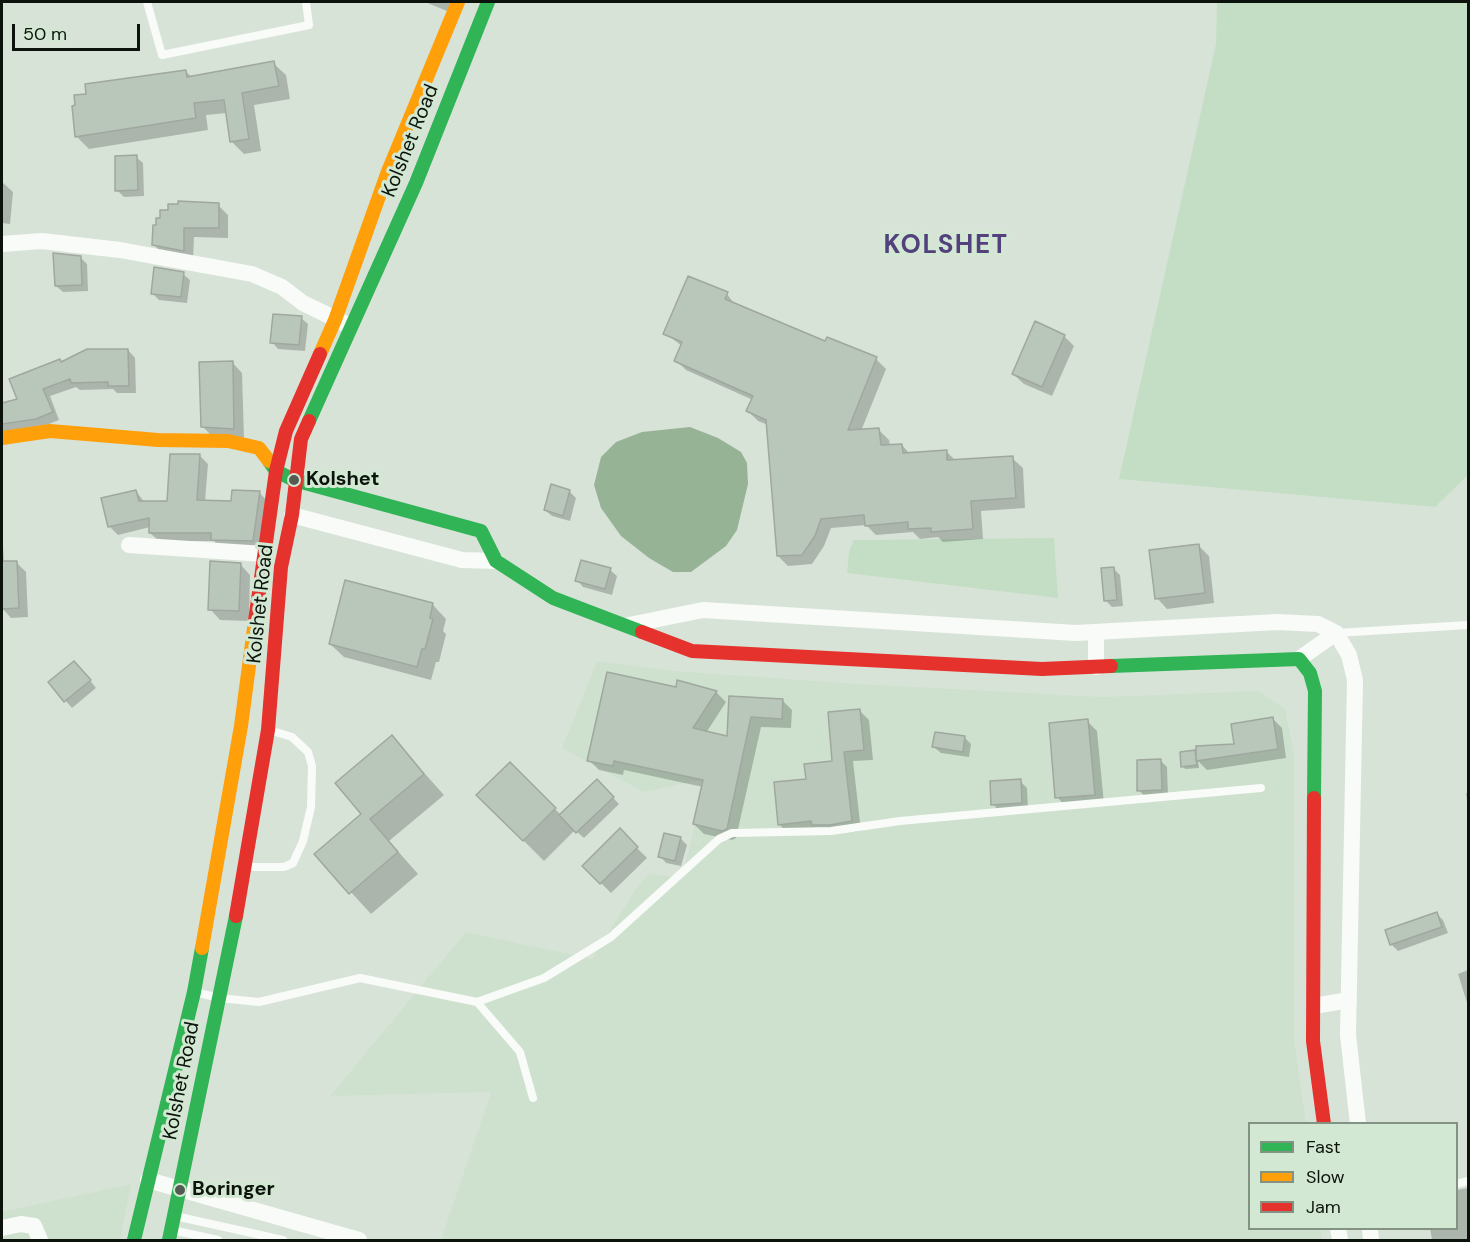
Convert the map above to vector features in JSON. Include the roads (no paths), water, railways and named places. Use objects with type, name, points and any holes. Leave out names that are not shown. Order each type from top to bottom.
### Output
[{"type":"street","name":"Kolshet Road","points":[[134,1240],[194,992],[241,726],[276,471],[286,430],[335,320],[387,174],[458,2]]},
{"type":"street","name":"Kolshet Road","points":[[172,1229],[246,867],[268,730],[281,567],[292,515],[294,480],[302,439],[416,183],[488,2]]},
{"type":"street","points":[[2,243],[42,241],[120,250],[252,274],[282,287],[335,320],[354,326]]},
{"type":"street","points":[[2,438],[50,432],[94,433],[158,440],[228,441],[260,448],[276,471],[294,480],[481,531],[496,561],[553,598],[692,651],[1042,669],[1299,659],[1336,633]]},
{"type":"street","points":[[292,515],[462,560],[496,561]]},
{"type":"street","points":[[129,545],[264,554]]},
{"type":"street","points":[[629,626],[703,610],[1076,633],[1277,622],[1318,624],[1336,633],[1349,655],[1355,680],[1348,1035],[1358,1122]]},
{"type":"street","points":[[1096,632],[1096,667]]},
{"type":"street","points":[[1299,659],[1310,673],[1315,692],[1313,1041],[1324,1122]]},
{"type":"street","points":[[241,726],[268,730]]},
{"type":"street","points":[[1314,1006],[1349,1000]]},
{"type":"street","points":[[148,1180],[359,1240]]},
{"type":"street","points":[[2,1228],[21,1224],[34,1226],[40,1240]]},
{"type":"lane","points":[[147,2],[162,55],[309,25],[306,2]]},
{"type":"lane","points":[[1336,633],[1468,625]]},
{"type":"lane","points":[[246,867],[284,867],[293,862],[303,841],[311,807],[312,766],[308,752],[292,737],[268,730]]},
{"type":"lane","points":[[194,992],[219,998],[259,1002],[360,978],[477,1002],[544,978],[611,937],[718,839],[732,833],[831,831],[900,820],[1261,788]]},
{"type":"lane","points":[[477,1002],[520,1052],[532,1098]]},
{"type":"lane","points":[[172,1229],[283,1240]]},
{"type":"lane","points":[[172,1229],[218,1240]]},
{"type":"place","name":"Kolshet","points":[[294,480]]},
{"type":"place","name":"Boringer","points":[[180,1190]]},
{"type":"district","name":"KOLSHET","points":[[946,246]]}]
